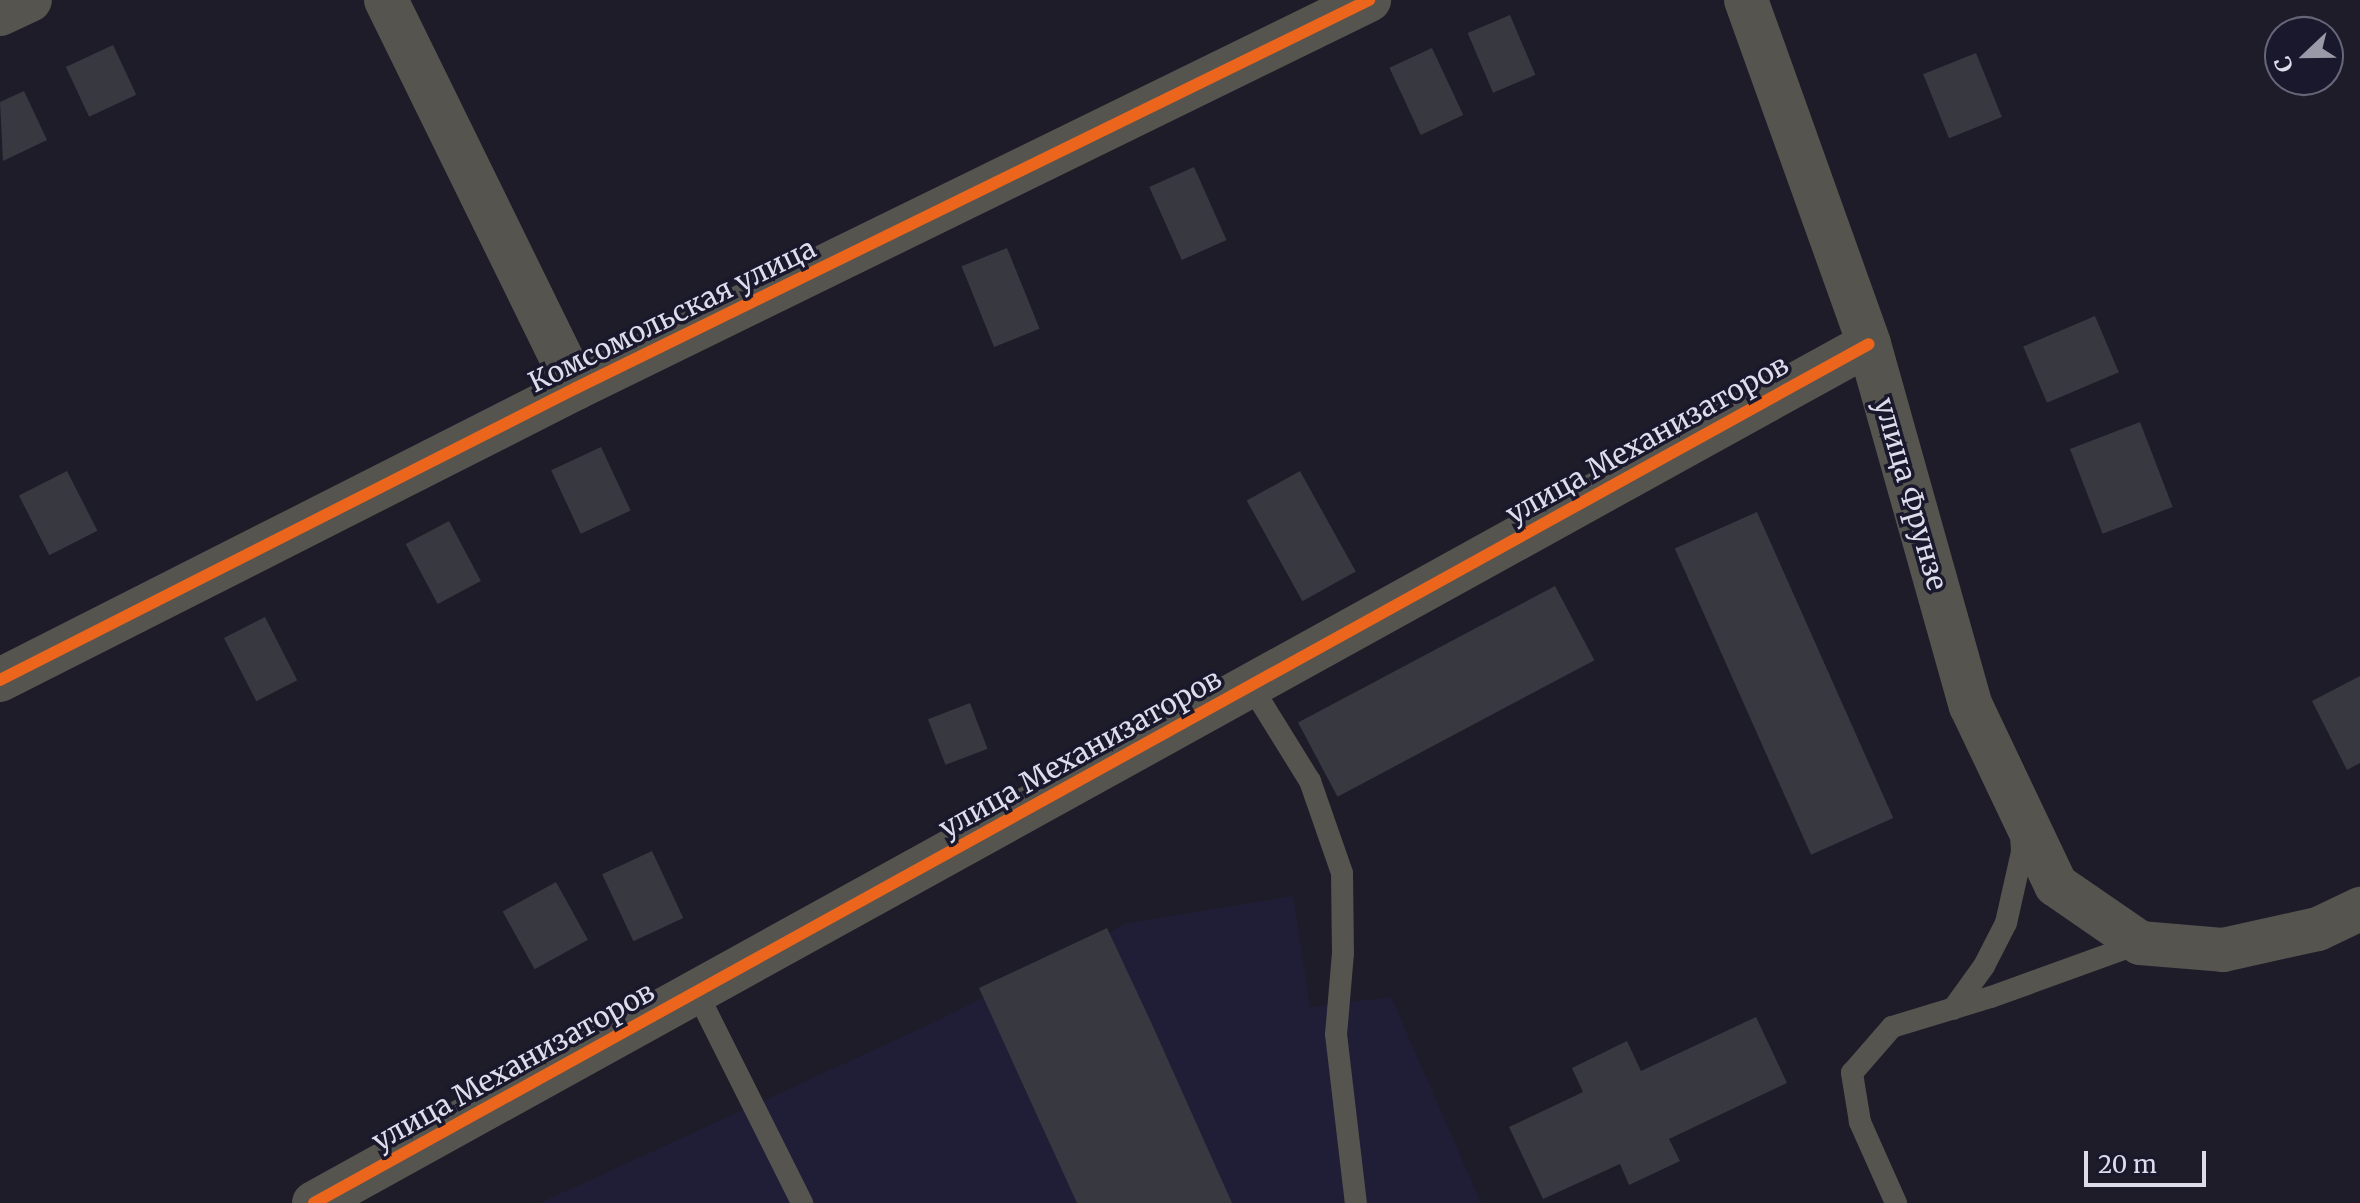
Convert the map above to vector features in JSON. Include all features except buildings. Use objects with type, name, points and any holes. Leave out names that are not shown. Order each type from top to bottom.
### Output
[{"type":"street","points":[[0,14],[30,0]]},
{"type":"street","points":[[386,0],[576,388]]},
{"type":"street","name":"Комсомольская улица","points":[[0,680],[576,388],[1369,0]]},
{"type":"street","name":"улица Фрунзе","points":[[1746,0],[1869,344],[1971,706],[2056,885],[2140,943]]},
{"type":"street","name":"улица Механизаторов","points":[[314,1203],[1869,344]]},
{"type":"street","points":[[2140,943],[2223,950],[2318,929],[2360,909]]},
{"type":"lane","points":[[1251,686],[1310,781],[1342,873],[1343,953],[1336,1034],[1356,1203]]},
{"type":"lane","points":[[1953,1009],[1984,966],[2006,923],[2022,852],[2020,809]]},
{"type":"lane","points":[[1896,1203],[1860,1122],[1852,1073],[1892,1027],[1953,1009],[2140,943]]},
{"type":"lane","points":[[697,993],[802,1203]]},
{"type":"shaded area","points":[[1293,896],[1310,1007],[1391,997],[1481,1203],[540,1203],[937,1021],[1127,923]]},
{"type":"cycle path","points":[[0,680],[576,388],[1369,0]]},
{"type":"cycle path","points":[[314,1203],[1869,344]]}]
